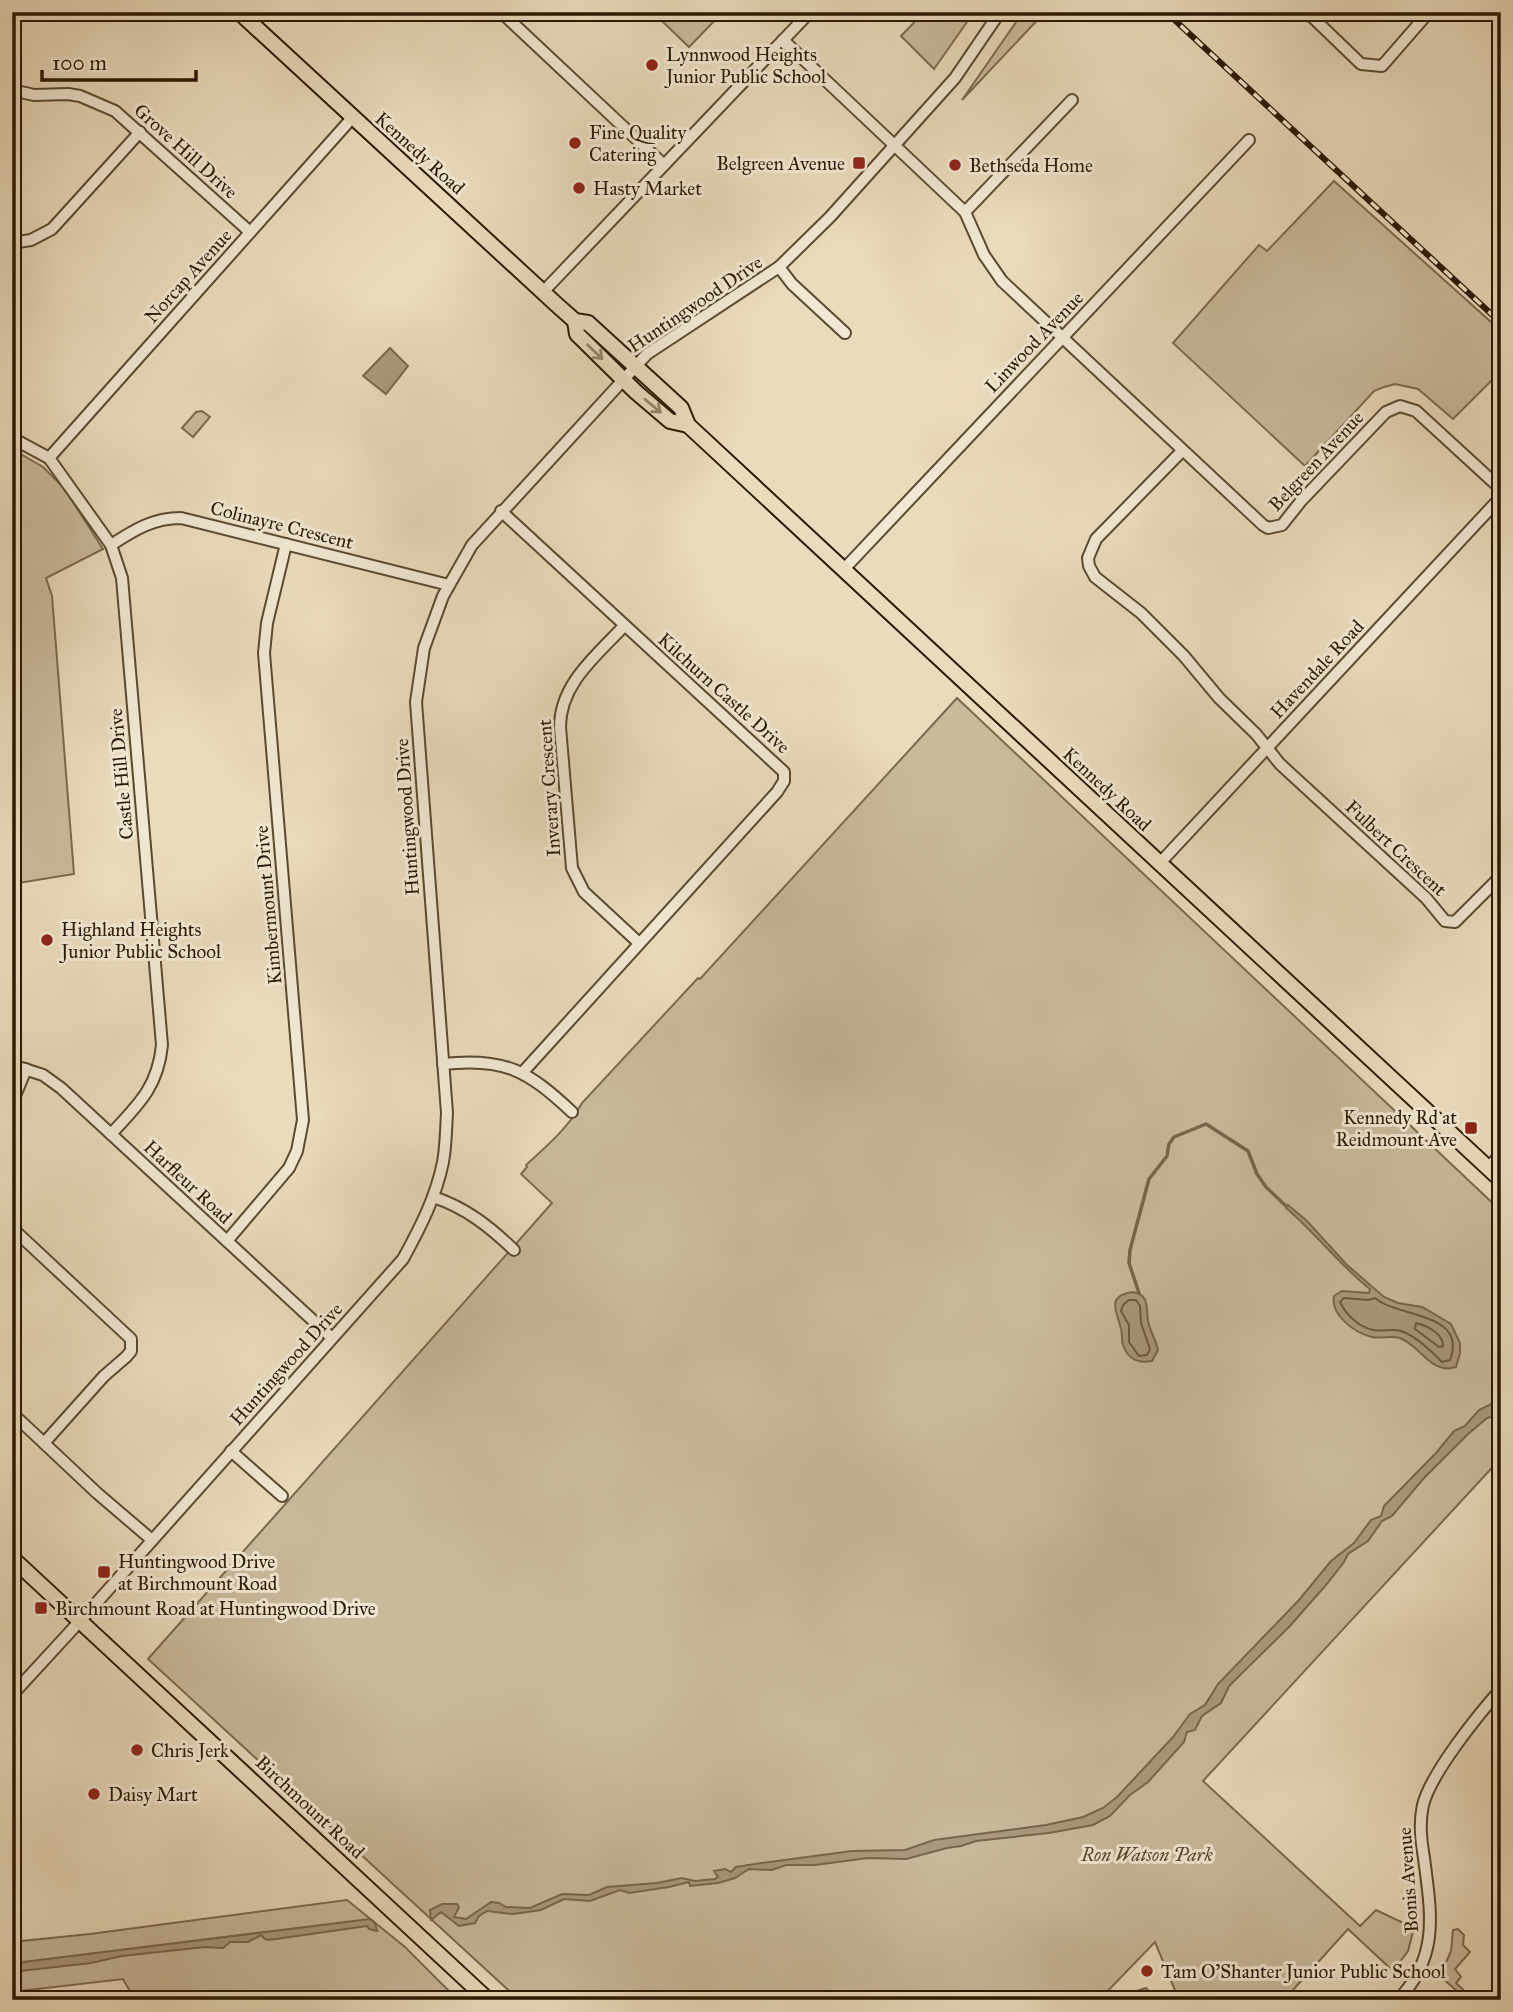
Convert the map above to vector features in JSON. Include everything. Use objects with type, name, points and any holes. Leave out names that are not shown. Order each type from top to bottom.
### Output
[{"type":"main road","name":"Kennedy Road","points":[[239,12],[575,321],[588,323],[681,408],[688,425],[1501,1180]]},
{"type":"main road","name":"Kennedy Road","points":[[575,321],[577,334],[622,379],[670,421],[688,425]]},
{"type":"main road","name":"Birchmount Road","points":[[12,1559],[202,1732],[488,2000]]},
{"type":"street","points":[[500,12],[664,165]]},
{"type":"street","points":[[543,292],[810,12]]},
{"type":"street","name":"Huntingwood Drive","points":[[12,1695],[403,1259],[433,1197],[443,1161],[447,1113],[416,702],[424,648],[449,585],[472,545],[646,354],[779,267],[830,217],[955,78],[1000,12]]},
{"type":"street","points":[[1307,12],[1361,64],[1382,66],[1429,12]]},
{"type":"street","name":"Belgreen Avenue","points":[[783,40],[965,212],[992,270],[1255,520],[1268,528],[1275,528],[1287,521],[1301,501],[1386,412],[1400,406],[1416,411],[1501,489]]},
{"type":"street","name":"Grove Hill Drive","points":[[12,90],[34,95],[80,96],[115,111],[250,232]]},
{"type":"street","points":[[965,212],[1072,100]]},
{"type":"street","name":"Norcap Avenue","points":[[49,458],[352,118]]},
{"type":"street","points":[[12,243],[31,240],[52,229],[140,132]]},
{"type":"street","name":"Linwood Avenue","points":[[845,568],[1249,140]]},
{"type":"street","points":[[779,267],[792,284],[845,333]]},
{"type":"street","name":"Castle Hill Drive","points":[[12,438],[49,458],[111,545],[122,578],[162,1045],[160,1062],[149,1090],[111,1134]]},
{"type":"street","points":[[1182,451],[1096,540],[1088,558],[1089,566],[1096,577],[1141,613],[1184,656],[1206,684],[1268,749]]},
{"type":"street","name":"Havendale Road","points":[[1159,864],[1501,497]]},
{"type":"street","name":"Kilchurn Castle Drive","points":[[501,511],[784,772],[784,780],[777,792],[523,1072]]},
{"type":"street","name":"Colinayre Crescent","points":[[111,545],[150,522],[162,518],[181,518],[449,585]]},
{"type":"street","name":"Kimbermount Drive","points":[[227,1241],[289,1168],[297,1151],[303,1120],[264,653],[267,623],[286,544]]},
{"type":"street","name":"Inverary Crescent","points":[[624,626],[579,675],[566,694],[561,705],[560,727],[572,868],[584,892],[639,943]]},
{"type":"street","name":"Fulbert Crescent","points":[[1268,749],[1280,764],[1426,898],[1446,921],[1455,922],[1464,915],[1501,876]]},
{"type":"street","points":[[443,1064],[473,1063],[523,1072],[551,1092],[572,1112]]},
{"type":"street","name":"Harfleur Road","points":[[12,1065],[43,1075],[61,1088],[332,1338]]},
{"type":"street","points":[[12,1103],[26,1069]]},
{"type":"street","points":[[1488,1168],[1501,1154]]},
{"type":"street","points":[[433,1197],[454,1204],[490,1227],[514,1250]]},
{"type":"street","points":[[12,1228],[131,1339],[131,1351],[127,1357],[104,1376],[44,1443]]},
{"type":"street","points":[[12,1413],[152,1540]]},
{"type":"street","points":[[231,1451],[282,1496]]},
{"type":"street","name":"Bonis Avenue","points":[[1398,2000],[1409,1989],[1423,1965],[1430,1938],[1428,1888],[1421,1834],[1425,1798],[1451,1754],[1501,1689]]},
{"type":"green space","points":[[673,12],[723,12],[689,47],[663,22]]},
{"type":"green space","points":[[924,12],[974,12],[934,69],[901,36]]},
{"type":"green space","points":[[1023,12],[1045,12],[962,100]]},
{"type":"green space","points":[[1334,181],[1501,331],[1501,371],[1453,419],[1418,389],[1395,384],[1374,391],[1305,466],[1173,343],[1259,245],[1267,251]]},
{"type":"green space","points":[[202,411],[210,417],[193,437],[182,428],[196,412]]},
{"type":"green space","points":[[12,449],[43,467],[64,488],[103,549],[46,578],[52,596],[74,874],[12,884]]},
{"type":"green space","name":"Ron Watson Park","points":[[957,698],[1501,1211],[1501,1458],[1203,1781],[1360,1926],[1376,1910],[1414,1928],[1408,1951],[1393,1971],[1348,1929],[1284,2000],[1179,2000],[1155,1942],[1099,2000],[519,2000],[148,1659],[552,1203],[521,1174],[526,1165],[557,1136],[582,1103],[698,978],[700,979]]},
{"type":"green space","points":[[347,1900],[405,1947],[458,2000],[135,2000],[123,1979],[12,1992],[12,1942]]},
{"type":"green space","points":[[1458,1929],[1464,1935],[1463,1945],[1470,1952],[1455,1969],[1461,1977],[1456,1983],[1471,1997],[1478,1992],[1478,2000],[1467,2000],[1440,1976],[1451,1951],[1453,1930]]},
{"type":"green space","points":[[1146,1988],[1157,2000],[1130,2000],[1130,1993]]},
{"type":"water","points":[[390,348],[408,366],[386,394],[363,376]]},
{"type":"water","points":[[1288,1205],[1307,1221],[1347,1265],[1384,1297],[1398,1303],[1422,1307],[1451,1324],[1460,1343],[1456,1367],[1440,1367],[1400,1338],[1372,1337],[1358,1332],[1345,1322],[1336,1310],[1334,1296],[1342,1291],[1369,1293],[1370,1289],[1286,1208]]},
{"type":"water","points":[[1133,1292],[1145,1299],[1149,1325],[1158,1350],[1152,1361],[1134,1359],[1122,1343],[1116,1301],[1118,1297]]},
{"type":"water","points":[[1493,1403],[1501,1404],[1501,1414],[1487,1418],[1467,1435],[1424,1478],[1392,1516],[1382,1521],[1368,1541],[1348,1554],[1326,1585],[1289,1627],[1229,1686],[1221,1703],[1202,1716],[1195,1730],[1187,1732],[1184,1742],[1148,1782],[1130,1795],[1110,1816],[1093,1825],[976,1841],[906,1859],[868,1858],[815,1865],[786,1865],[772,1870],[749,1869],[735,1878],[718,1883],[690,1886],[689,1882],[629,1893],[620,1890],[590,1901],[564,1899],[541,1910],[512,1914],[487,1911],[479,1916],[475,1923],[459,1926],[441,1912],[431,1920],[430,1910],[442,1904],[457,1904],[459,1907],[454,1917],[466,1919],[491,1902],[506,1907],[530,1908],[562,1894],[589,1895],[607,1887],[682,1878],[695,1881],[715,1879],[718,1877],[714,1871],[725,1869],[731,1872],[736,1867],[852,1851],[905,1850],[934,1840],[1046,1825],[1083,1817],[1103,1808],[1117,1797],[1173,1737],[1190,1714],[1205,1705],[1218,1684],[1299,1600],[1331,1561],[1354,1543],[1371,1520],[1381,1516],[1384,1506],[1454,1431],[1465,1426],[1479,1410]]},
{"type":"water","points":[[370,1919],[375,1923],[377,1931],[367,1926],[269,1940],[261,1935],[248,1942],[230,1942],[223,1948],[205,1947],[122,1956],[91,1963],[12,1972],[12,1963]]},
{"type":"waterway","points":[[1139,1293],[1129,1263],[1130,1250],[1149,1179],[1167,1156],[1169,1144],[1174,1137],[1206,1124],[1248,1151],[1257,1174],[1286,1206]]},
{"type":"waterway","points":[[1495,1396],[1501,1403]]},
{"type":"railway","points":[[1166,12],[1501,323]]},
{"type":"place","name":"Lynnwood Heights Junior Public School","points":[[652,65]]},
{"type":"place","name":"Fine Quality Catering","points":[[575,143]]},
{"type":"place","name":"Belgreen Avenue","points":[[859,163]]},
{"type":"place","name":"Bethseda Home","points":[[955,165]]},
{"type":"place","name":"Hasty Market","points":[[579,188]]},
{"type":"place","name":"Highland Heights Junior Public School","points":[[47,940]]},
{"type":"place","name":"Kennedy Rd at Reidmount Ave","points":[[1471,1128]]},
{"type":"place","name":"Huntingwood Drive at Birchmount Road","points":[[104,1572]]},
{"type":"place","name":"Birchmount Road at Huntingwood Drive","points":[[41,1608]]},
{"type":"place","name":"Chris Jerk","points":[[137,1750]]},
{"type":"place","name":"Daisy Mart","points":[[94,1794]]},
{"type":"place","name":"Tam O'Shanter Junior Public School","points":[[1147,1971]]}]
